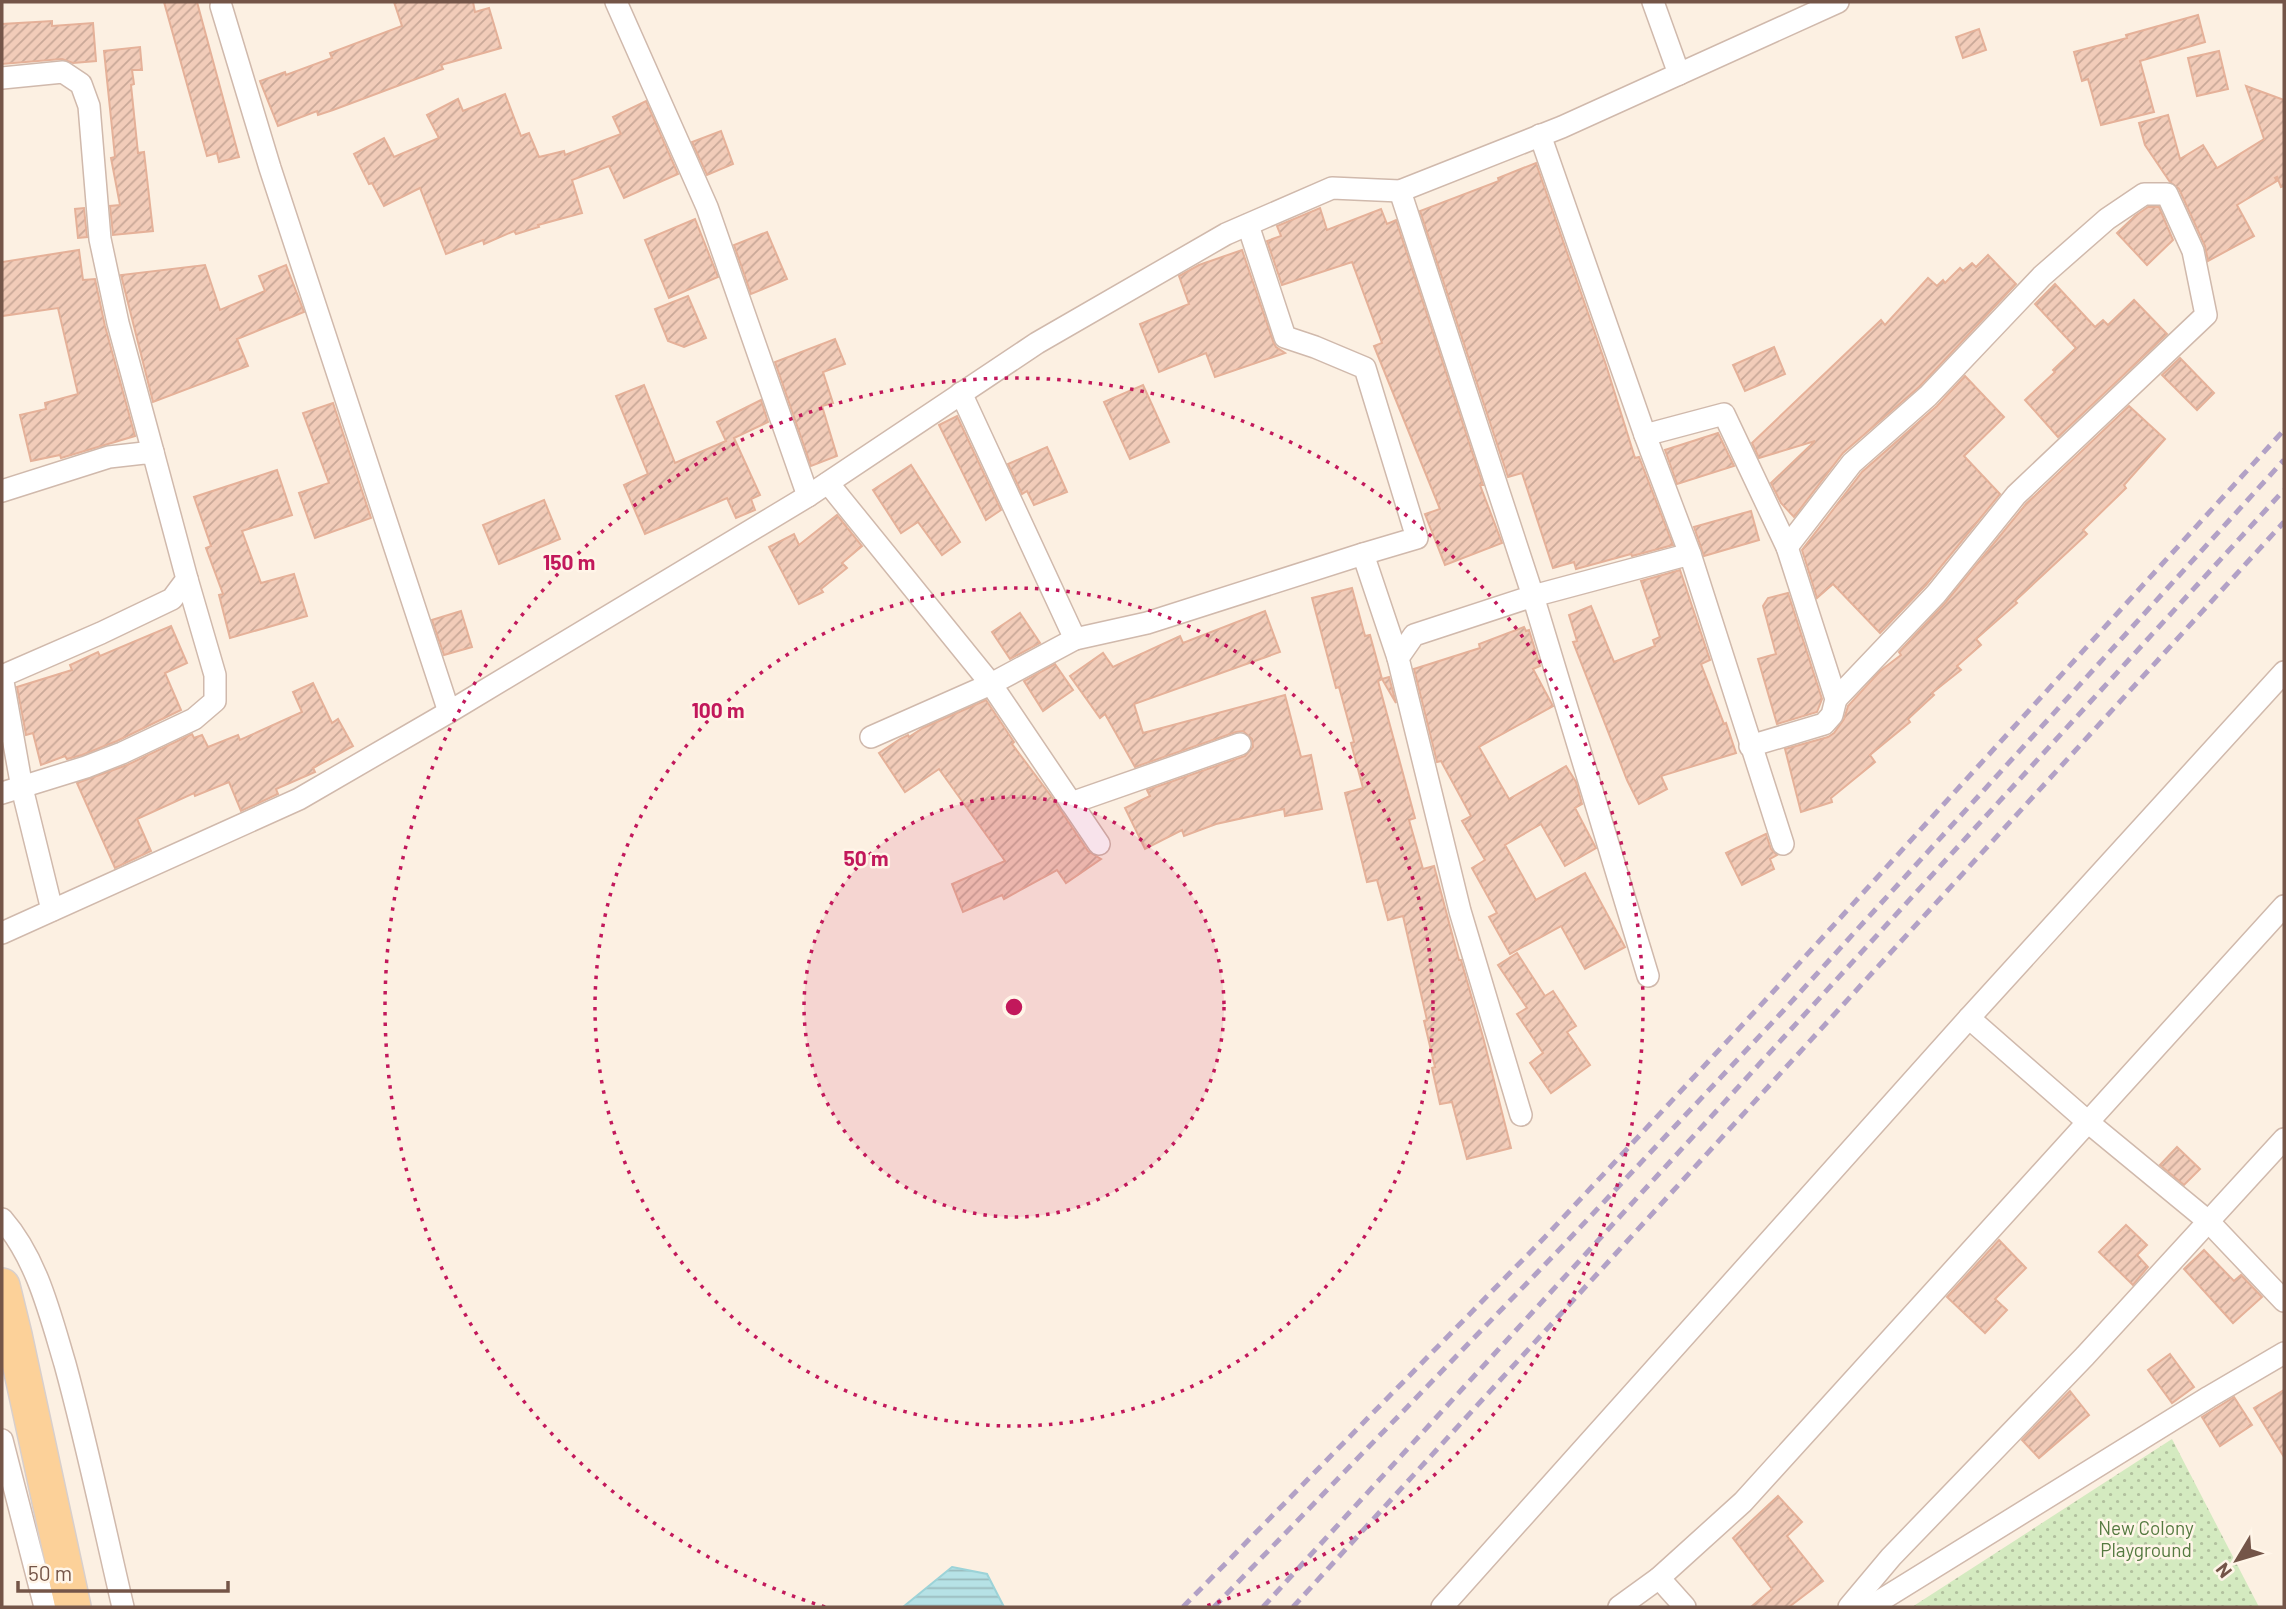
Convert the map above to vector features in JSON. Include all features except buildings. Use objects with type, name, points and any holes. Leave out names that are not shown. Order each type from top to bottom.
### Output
[{"type":"main road","points":[[2,1286],[73,1607]]},
{"type":"street","points":[[616,2],[707,207],[808,496]]},
{"type":"street","points":[[1653,2],[1679,74]]},
{"type":"street","points":[[2,933],[299,799],[808,496],[1037,342],[1226,234],[1332,188],[1400,191],[1540,135],[1838,2]]},
{"type":"street","points":[[221,6],[270,168],[449,712]]},
{"type":"street","points":[[2,78],[63,72],[81,84],[89,106],[100,239],[118,323],[215,675],[215,701],[194,719],[122,753],[12,791]]},
{"type":"street","points":[[1540,135],[1645,435],[1690,554],[1783,844]]},
{"type":"street","points":[[1400,191],[1534,596],[1648,976]]},
{"type":"street","points":[[1750,746],[1824,724],[1832,715],[1836,699],[1936,594],[2016,495],[2207,315],[2193,251],[2167,194],[2144,194],[2107,219],[2042,276],[1928,396],[1852,463],[1787,547]]},
{"type":"street","points":[[871,737],[990,684],[1075,639],[1147,623],[1418,538],[1365,368],[1285,337],[1248,225]]},
{"type":"street","points":[[961,393],[1075,639]]},
{"type":"street","points":[[1645,435],[1724,414],[1787,547],[1836,699]]},
{"type":"street","points":[[2,491],[109,457],[153,452]]},
{"type":"street","points":[[828,483],[990,684],[1099,844]]},
{"type":"street","points":[[1363,554],[1398,658],[1460,911],[1521,1115]]},
{"type":"street","points":[[1398,658],[1414,635],[1534,596],[1690,554]]},
{"type":"street","points":[[52,909],[12,791],[2,676],[172,599],[187,579]]},
{"type":"street","points":[[1442,1607],[1969,1018],[2284,672]]},
{"type":"street","points":[[1071,803],[1240,744]]},
{"type":"street","points":[[1619,1607],[1659,1578],[1743,1502],[2284,906]]},
{"type":"street","points":[[1969,1018],[2089,1123],[2208,1221],[2284,1300]]},
{"type":"street","points":[[1849,1607],[1891,1557],[2085,1356],[2284,1139]]},
{"type":"street","points":[[2,1219],[22,1248],[40,1283],[80,1418],[123,1607]]},
{"type":"street","points":[[1870,1607],[2284,1353]]},
{"type":"street","points":[[2,1440],[45,1607]]},
{"type":"street","points":[[1659,1578],[1685,1607]]},
{"type":"green space","name":"New Colony Playground","points":[[2172,1439],[2259,1607],[1912,1607]]},
{"type":"water","points":[[952,1567],[987,1574],[1004,1607],[903,1607]]},
{"type":"railway","points":[[1183,1607],[1547,1235],[1772,993],[2284,430]]},
{"type":"railway","points":[[1214,1607],[1557,1252],[1784,1010],[2284,460]]},
{"type":"railway","points":[[1263,1607],[2284,490]]},
{"type":"railway","points":[[1293,1607],[2284,522]]}]
